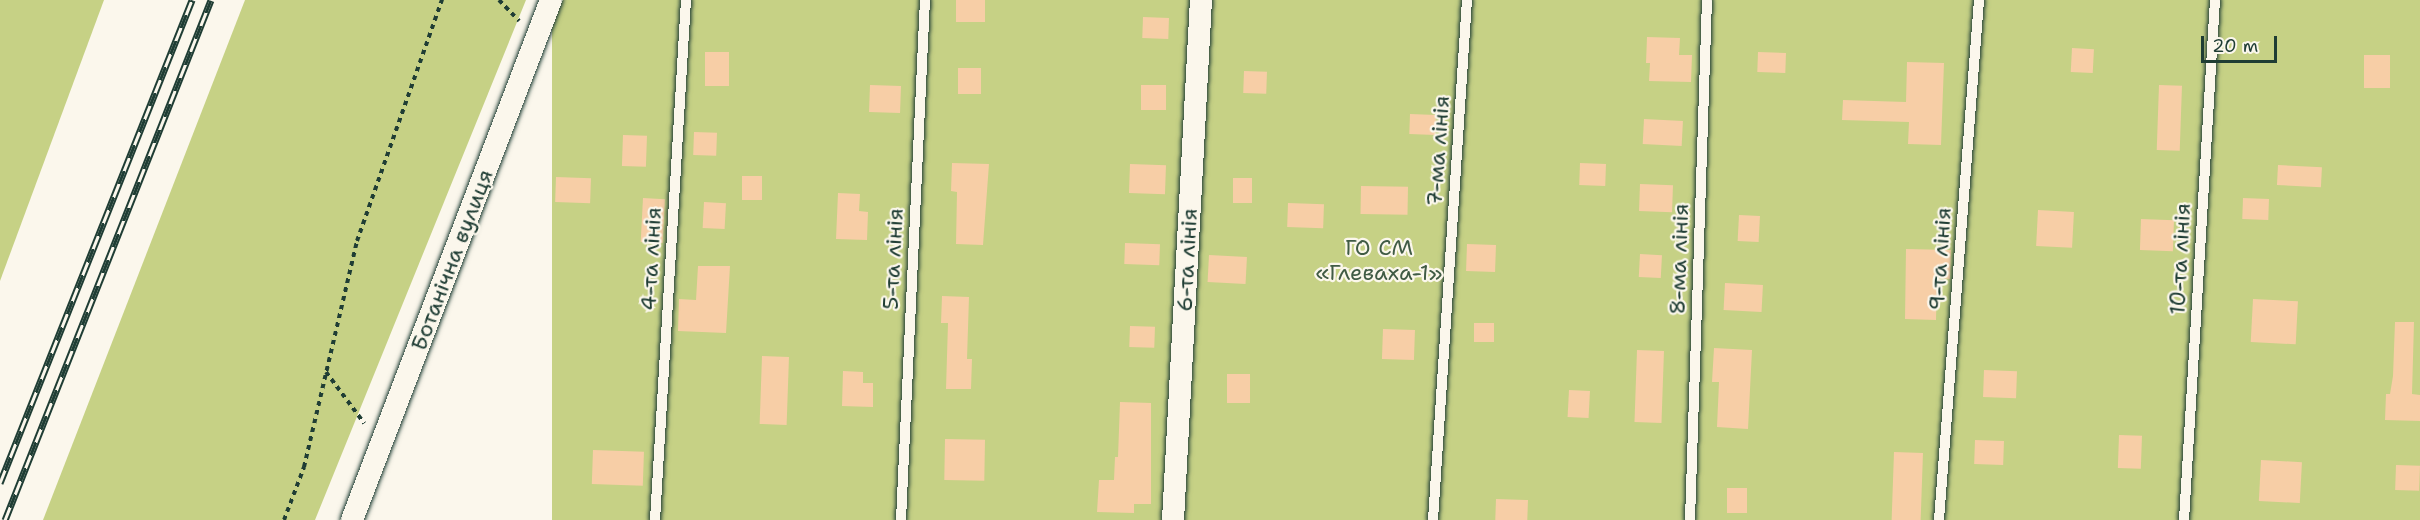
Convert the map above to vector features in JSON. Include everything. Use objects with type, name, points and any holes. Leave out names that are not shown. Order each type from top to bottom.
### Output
[{"type":"street","name":"Ботанічна вулиця","points":[[352,520],[551,0]]},
{"type":"street","name":"6-та лінія","points":[[1173,520],[1201,0]]},
{"type":"lane","name":"4-та лінія","points":[[655,520],[686,0]]},
{"type":"lane","name":"5-та лінія","points":[[901,520],[925,0]]},
{"type":"lane","name":"7-ма лінія","points":[[1433,520],[1467,0]]},
{"type":"lane","name":"8-ма лінія","points":[[1690,520],[1707,0]]},
{"type":"lane","name":"9-та лінія","points":[[1939,520],[1979,0]]},
{"type":"lane","name":"10-та лінія","points":[[2184,520],[2215,0]]},
{"type":"path","points":[[284,520],[304,467],[357,241],[442,0]]},
{"type":"path","points":[[326,372],[381,445]]},
{"type":"green space","points":[[0,0],[104,0],[0,281]]},
{"type":"green space","points":[[245,0],[526,0],[315,520],[43,520]]},
{"type":"green space","name":"ГО СМ «Глеваха-1»","points":[[552,0],[2420,0],[2420,520],[552,520]]},
{"type":"building","points":[[956,0],[985,0],[985,22],[956,22]]},
{"type":"building","points":[[1143,17],[1169,18],[1168,39],[1142,38]]},
{"type":"building","points":[[1647,37],[1680,38],[1679,55],[1692,55],[1691,82],[1649,81],[1650,63],[1646,63]]},
{"type":"building","points":[[2072,48],[2094,49],[2093,73],[2071,72]]},
{"type":"building","points":[[705,52],[729,52],[729,86],[705,86]]},
{"type":"building","points":[[1758,52],[1786,53],[1785,73],[1757,72]]},
{"type":"building","points":[[2364,55],[2390,55],[2390,88],[2364,88]]},
{"type":"building","points":[[1907,62],[1944,63],[1941,145],[1908,144],[1909,122],[1842,120],[1843,100],[1906,102]]},
{"type":"building","points":[[958,68],[981,68],[981,94],[958,94]]},
{"type":"building","points":[[1244,71],[1267,72],[1266,94],[1243,93]]},
{"type":"building","points":[[870,85],[901,86],[900,113],[869,112]]},
{"type":"building","points":[[1141,85],[1166,85],[1166,110],[1141,110]]},
{"type":"building","points":[[2159,85],[2182,86],[2180,151],[2157,150]]},
{"type":"building","points":[[1410,114],[1436,115],[1435,135],[1409,134]]},
{"type":"building","points":[[1644,119],[1683,121],[1682,146],[1643,144]]},
{"type":"building","points":[[694,132],[717,133],[716,156],[693,155]]},
{"type":"building","points":[[623,135],[647,136],[646,167],[622,166]]},
{"type":"building","points":[[952,163],[989,164],[983,245],[956,244],[957,192],[951,191]]},
{"type":"building","points":[[1580,163],[1606,164],[1605,186],[1579,185]]},
{"type":"building","points":[[1130,164],[1166,165],[1165,194],[1129,193]]},
{"type":"building","points":[[2278,165],[2322,167],[2321,187],[2277,185]]},
{"type":"building","points":[[742,176],[762,176],[762,200],[742,200]]},
{"type":"building","points":[[556,177],[591,178],[590,203],[555,202]]},
{"type":"building","points":[[1233,178],[1252,178],[1252,203],[1233,203]]},
{"type":"building","points":[[1640,184],[1673,185],[1672,212],[1639,211]]},
{"type":"building","points":[[1361,186],[1408,187],[1408,215],[1361,214]]},
{"type":"building","points":[[838,193],[860,194],[859,211],[868,212],[867,240],[836,239]]},
{"type":"building","points":[[643,198],[665,199],[663,243],[641,242]]},
{"type":"building","points":[[2243,198],[2269,199],[2268,220],[2242,219]]},
{"type":"building","points":[[704,202],[726,203],[725,229],[703,228]]},
{"type":"building","points":[[1288,203],[1324,204],[1323,228],[1287,227]]},
{"type":"building","points":[[2038,210],[2074,212],[2072,248],[2036,246]]},
{"type":"building","points":[[1739,215],[1760,216],[1759,242],[1738,241]]},
{"type":"building","points":[[2141,219],[2174,220],[2173,251],[2140,250]]},
{"type":"building","points":[[1125,243],[1160,244],[1159,265],[1124,264]]},
{"type":"building","points":[[1467,244],[1496,245],[1495,272],[1466,271]]},
{"type":"building","points":[[1906,249],[1951,250],[1950,279],[1937,278],[1936,320],[1905,319]]},
{"type":"building","points":[[1640,254],[1662,255],[1661,278],[1639,277]]},
{"type":"building","points":[[1209,255],[1247,257],[1246,284],[1208,282]]},
{"type":"building","points":[[698,266],[730,266],[726,333],[678,331],[679,299],[696,300]]},
{"type":"building","points":[[1725,283],[1763,285],[1762,312],[1724,310]]},
{"type":"building","points":[[942,296],[969,297],[967,359],[972,359],[971,389],[946,389],[948,323],[941,323]]},
{"type":"building","points":[[2253,299],[2298,301],[2296,344],[2251,342]]},
{"type":"building","points":[[2395,322],[2414,322],[2412,394],[2420,395],[2420,421],[2385,420],[2386,394],[2390,394],[2393,376]]},
{"type":"building","points":[[1474,323],[1494,323],[1494,342],[1474,342]]},
{"type":"building","points":[[1130,326],[1155,327],[1154,348],[1129,347]]},
{"type":"building","points":[[1383,329],[1415,330],[1414,360],[1382,359]]},
{"type":"building","points":[[1714,348],[1752,350],[1748,429],[1717,427],[1719,382],[1712,382]]},
{"type":"building","points":[[1637,350],[1664,351],[1661,423],[1634,422]]},
{"type":"building","points":[[762,356],[789,357],[787,425],[760,424]]},
{"type":"building","points":[[1984,370],[2017,371],[2016,398],[1983,397]]},
{"type":"building","points":[[843,371],[863,372],[863,383],[873,383],[873,407],[842,406]]},
{"type":"building","points":[[1227,374],[1250,374],[1250,403],[1227,403]]},
{"type":"building","points":[[1569,390],[1590,391],[1589,418],[1568,417]]},
{"type":"building","points":[[1120,402],[1151,403],[1151,504],[1134,504],[1134,513],[1097,512],[1099,480],[1114,480],[1115,457],[1118,457]]},
{"type":"building","points":[[2119,435],[2142,436],[2141,469],[2118,468]]},
{"type":"building","points":[[945,439],[985,440],[984,481],[944,480]]},
{"type":"building","points":[[1975,440],[2004,441],[2003,465],[1974,464]]},
{"type":"building","points":[[593,450],[644,452],[643,486],[592,484]]},
{"type":"building","points":[[1894,452],[1923,453],[1921,520],[1892,520]]},
{"type":"building","points":[[2261,460],[2302,462],[2300,503],[2259,501]]},
{"type":"building","points":[[2396,465],[2420,466],[2419,491],[2395,490]]},
{"type":"building","points":[[1727,488],[1747,488],[1747,513],[1727,513]]},
{"type":"building","points":[[1496,499],[1528,500],[1527,520],[1495,520]]},
{"type":"railway","points":[[0,483],[192,0]]},
{"type":"railway","points":[[5,520],[211,0]]}]
